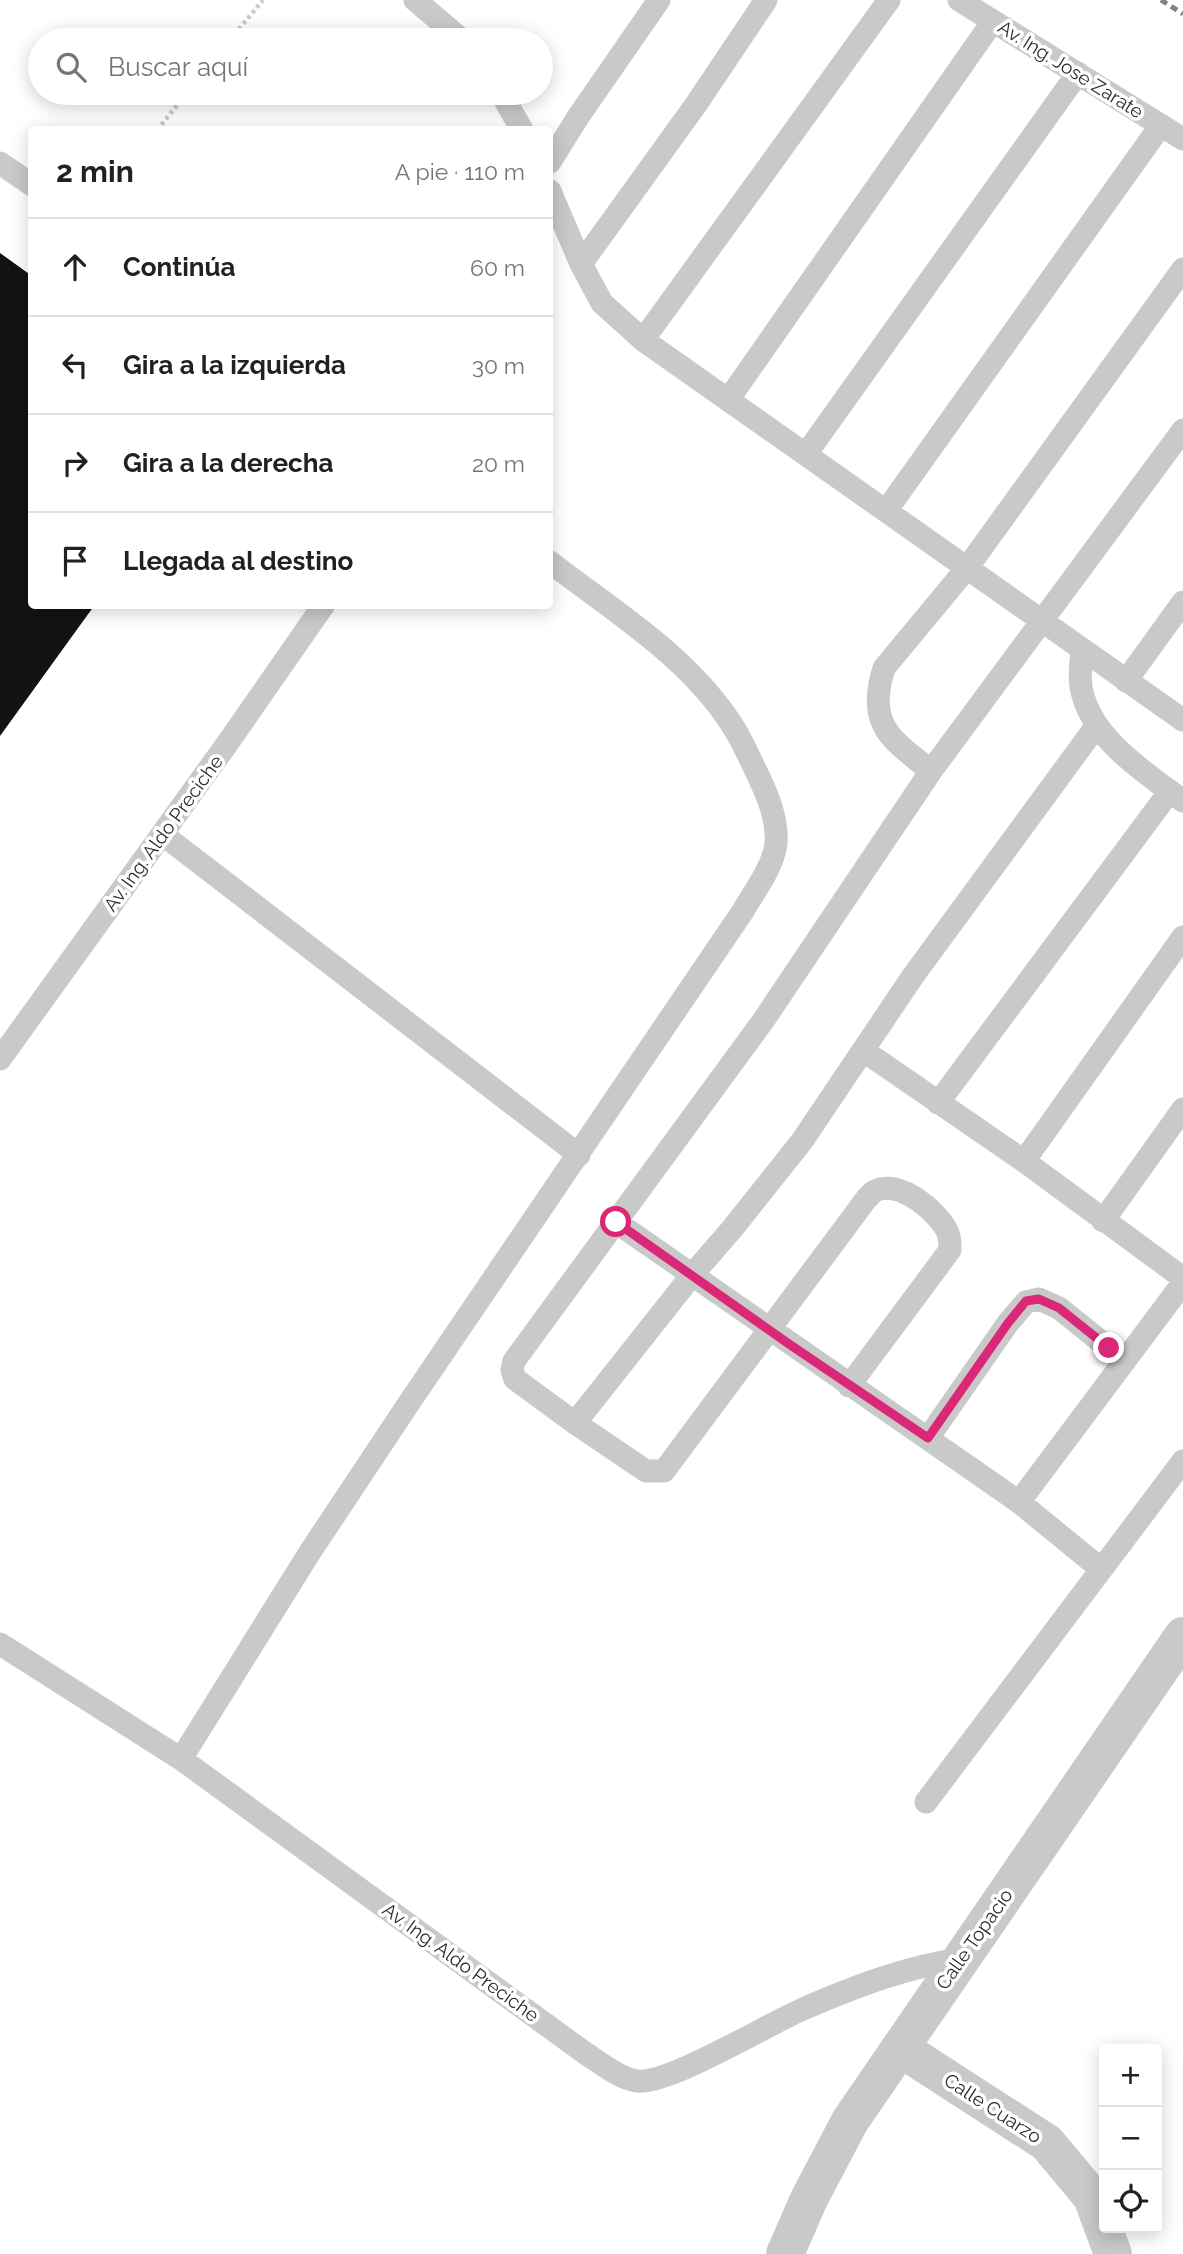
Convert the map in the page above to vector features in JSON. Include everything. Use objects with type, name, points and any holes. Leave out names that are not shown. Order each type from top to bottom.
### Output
[{"type":"street","name":"Calle Topacio","points":[[785,2254],[809,2199],[850,2121],[1183,1636]]},
{"type":"street","name":"Calle Cuarzo","points":[[900,2048],[1047,2143],[1092,2197],[1113,2254]]},
{"type":"lane","points":[[415,0],[448,28]]},
{"type":"lane","points":[[553,157],[659,0]]},
{"type":"lane","points":[[581,264],[697,103],[766,0]]},
{"type":"lane","points":[[643,340],[889,0]]},
{"type":"lane","name":"Av. Ing. Jose Zarate","points":[[959,0],[1183,139]]},
{"type":"lane","points":[[728,400],[993,21]]},
{"type":"lane","points":[[806,454],[1078,73]]},
{"type":"lane","points":[[508,105],[521,126]]},
{"type":"lane","points":[[886,511],[1161,125]]},
{"type":"lane","points":[[0,163],[28,182]]},
{"type":"lane","points":[[553,198],[581,264],[602,303],[643,340],[1183,720]]},
{"type":"lane","points":[[931,771],[890,738],[877,710],[878,686],[884,668],[967,568],[1183,269]]},
{"type":"lane","points":[[849,1386],[950,1250],[950,1236],[935,1213],[918,1199],[888,1188],[876,1190],[867,1198],[664,1471],[646,1471],[515,1379],[512,1370],[514,1361],[763,1021],[931,771],[1183,430]]},
{"type":"lane","points":[[181,1759],[324,1531],[743,911],[776,846],[775,819],[763,786],[732,725],[703,688],[669,653],[553,564]]},
{"type":"lane","points":[[1126,681],[1183,602]]},
{"type":"lane","name":"Av. Ing. Aldo Preciche","points":[[0,1059],[228,744],[321,609]]},
{"type":"lane","points":[[938,1102],[1177,796],[1117,749],[1097,725],[1085,703],[1081,687],[1082,649]]},
{"type":"lane","points":[[575,1423],[803,1141],[921,965],[1097,725]]},
{"type":"lane","points":[[162,834],[579,1155]]},
{"type":"lane","points":[[1024,1161],[1183,937]]},
{"type":"lane","points":[[864,1051],[1024,1161],[1183,1281],[1019,1503]]},
{"type":"lane","points":[[1103,1221],[1183,1109]]},
{"type":"lane","points":[[616,1222],[1019,1503],[1101,1569]]},
{"type":"lane","points":[[928,1438],[1026,1301],[1039,1299],[1059,1308],[1125,1361]]},
{"type":"lane","points":[[926,1802],[1183,1461]]},
{"type":"lane","name":"Av. Ing. Aldo Preciche","points":[[0,1644],[181,1759],[585,2053],[611,2070],[637,2081],[665,2077],[801,2009],[879,1978],[924,1965],[961,1959]]},
{"type":"path","points":[[240,28],[263,0]]},
{"type":"path","points":[[161,126],[178,105]]},
{"type":"building","points":[[0,253],[28,273],[28,609],[92,609],[0,736]]},
{"type":"railway","points":[[1161,0],[1183,14]]},
{"type":"route","points":[[616,1222],[849,1386],[928,1438],[1026,1301],[1039,1299],[1059,1308],[1109,1348]]}]
